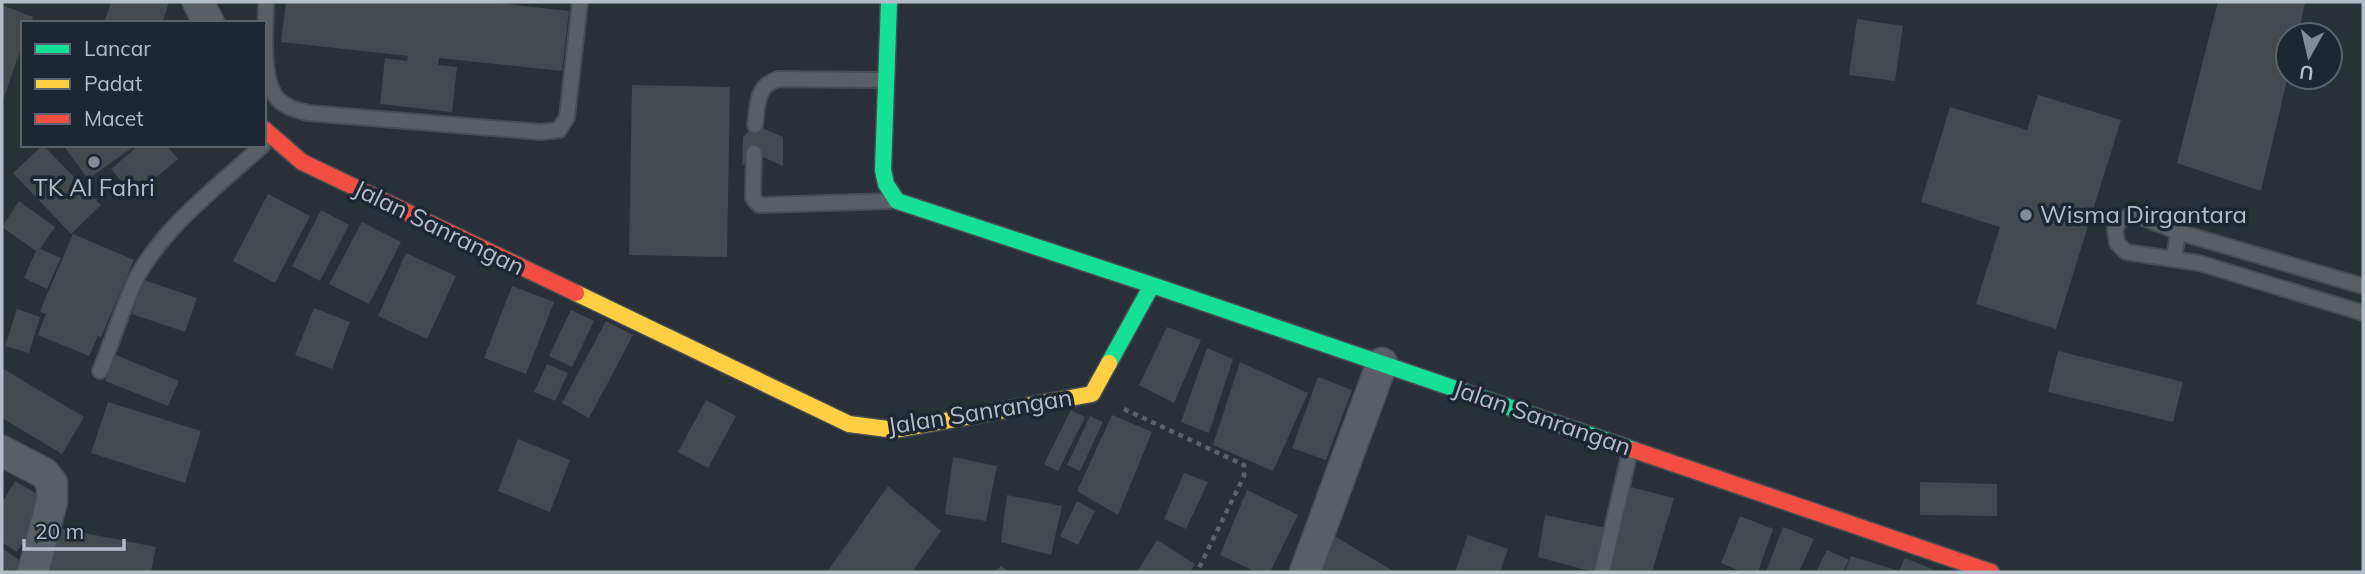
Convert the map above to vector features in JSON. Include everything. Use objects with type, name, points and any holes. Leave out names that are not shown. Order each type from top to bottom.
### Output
[{"type":"street","points":[[198,2],[208,21]]},
{"type":"street","points":[[889,2],[884,80],[883,170],[886,184],[897,201],[1152,285]]},
{"type":"street","name":"Jalan Sanrangan","points":[[266,139],[302,162],[849,424],[895,430],[1092,394],[1152,285],[1991,572]]},
{"type":"street","points":[[1305,572],[1382,363]]},
{"type":"street","points":[[2,451],[44,473],[52,483],[52,501],[33,572]]},
{"type":"lane","points":[[266,2],[267,80],[277,99],[289,108],[308,113],[541,132],[559,130],[567,117],[580,2]]},
{"type":"lane","points":[[755,124],[760,91],[766,83],[778,79],[884,80]]},
{"type":"lane","points":[[100,371],[136,280],[150,257],[202,200],[258,147]]},
{"type":"lane","points":[[754,153],[753,198],[758,205],[897,201]]},
{"type":"lane","points":[[2363,286],[2178,232],[2134,214],[2121,219],[2115,230],[2117,243],[2126,252],[2199,262],[2363,313]]},
{"type":"lane","points":[[2174,259],[2178,232]]},
{"type":"lane","points":[[1602,572],[1630,448]]},
{"type":"path","points":[[1092,394],[1244,465],[1244,476],[1197,572]]},
{"type":"building","points":[[111,2],[169,2],[163,21],[105,21]]},
{"type":"building","points":[[286,2],[490,2],[569,11],[562,71],[439,58],[438,65],[457,67],[452,112],[380,104],[385,58],[407,61],[408,56],[281,42]]},
{"type":"building","points":[[2218,2],[2305,3],[2301,21],[2274,21],[2274,91],[2284,91],[2261,191],[2177,163]]},
{"type":"building","points":[[2,5],[33,17],[32,21],[21,21],[21,49],[2,103]]},
{"type":"building","points":[[1857,19],[1903,26],[1895,81],[1849,75]]},
{"type":"building","points":[[632,85],[730,87],[727,257],[629,255]]},
{"type":"building","name":"Wisma Dirgantara","points":[[2038,95],[2121,120],[2056,329],[1976,304],[2000,227],[1921,202],[1950,107],[2027,130]]},
{"type":"building","points":[[755,125],[783,137],[783,166],[754,153],[742,166],[743,137]]},
{"type":"building","points":[[41,147],[45,147],[101,205],[71,234],[13,173]]},
{"type":"building","name":"TK Al Fahri","points":[[64,147],[133,147],[88,179]]},
{"type":"building","points":[[137,147],[168,147],[178,159],[134,196],[111,169]]},
{"type":"building","points":[[268,194],[310,216],[275,283],[233,261]]},
{"type":"building","points":[[19,201],[55,227],[40,249],[61,258],[47,289],[24,278],[36,251],[2,227]]},
{"type":"building","points":[[321,210],[349,225],[320,281],[292,266]]},
{"type":"building","points":[[362,222],[401,242],[369,304],[329,284]]},
{"type":"building","points":[[73,234],[134,260],[101,337],[98,336],[89,356],[38,335],[46,314],[40,311]]},
{"type":"building","points":[[406,253],[456,276],[427,339],[378,316]]},
{"type":"building","points":[[144,280],[197,298],[185,332],[132,314]]},
{"type":"building","points":[[512,286],[554,302],[526,374],[484,358]]},
{"type":"building","points":[[314,308],[350,322],[332,369],[295,355]]},
{"type":"building","points":[[17,309],[40,317],[29,353],[5,346]]},
{"type":"building","points":[[571,310],[594,321],[572,367],[549,356]]},
{"type":"building","points":[[606,321],[633,335],[589,418],[562,403]]},
{"type":"building","points":[[1167,327],[1201,340],[1174,403],[1139,385]]},
{"type":"building","points":[[1207,348],[1233,359],[1209,433],[1181,422]]},
{"type":"building","points":[[2058,351],[2183,382],[2173,422],[2048,392]]},
{"type":"building","points":[[116,355],[179,381],[168,406],[105,381]]},
{"type":"building","points":[[1240,362],[1308,393],[1273,471],[1213,445]]},
{"type":"building","points":[[547,364],[568,373],[555,401],[534,392]]},
{"type":"building","points":[[2,368],[84,417],[62,454],[2,418]]},
{"type":"building","points":[[1318,377],[1352,390],[1326,460],[1292,448]]},
{"type":"building","points":[[706,400],[736,416],[708,468],[678,452]]},
{"type":"building","points":[[108,402],[201,431],[185,483],[91,453]]},
{"type":"building","points":[[1071,410],[1085,417],[1058,471],[1044,464]]},
{"type":"building","points":[[1112,415],[1152,432],[1118,515],[1077,491]]},
{"type":"building","points":[[1090,416],[1103,422],[1080,471],[1067,465]]},
{"type":"building","points":[[518,439],[570,460],[550,512],[498,491]]},
{"type":"building","points":[[953,457],[997,466],[986,521],[945,514]]},
{"type":"building","points":[[1184,473],[1208,482],[1186,529],[1164,519]]},
{"type":"building","points":[[15,481],[47,500],[17,552],[2,542],[2,503]]},
{"type":"building","points":[[1920,482],[1997,484],[1997,516],[1920,515]]},
{"type":"building","points":[[1623,485],[1674,498],[1652,572],[1606,572]]},
{"type":"building","points":[[888,486],[941,531],[912,572],[827,572]]},
{"type":"building","points":[[1247,490],[1298,515],[1270,572],[1256,572],[1220,555]]},
{"type":"building","points":[[1007,495],[1062,506],[1051,555],[1001,542]]},
{"type":"building","points":[[1077,501],[1095,511],[1078,545],[1060,536]]},
{"type":"building","points":[[1545,515],[1606,528],[1593,572],[1538,557]]},
{"type":"building","points":[[1740,516],[1773,529],[1758,572],[1742,572],[1721,563]]},
{"type":"building","points":[[1783,527],[1814,539],[1799,572],[1766,572]]},
{"type":"building","points":[[59,528],[156,547],[151,572],[50,572]]},
{"type":"building","points":[[1324,530],[1395,572],[1299,572]]},
{"type":"building","points":[[1468,535],[1508,549],[1500,572],[1455,572]]},
{"type":"building","points":[[1157,540],[1195,564],[1190,572],[1137,572]]},
{"type":"building","points":[[2,548],[29,567],[25,572],[2,572]]},
{"type":"building","points":[[1827,550],[1849,560],[1843,572],[1816,572]]},
{"type":"building","points":[[1851,556],[1899,571],[1905,558],[1939,572],[1845,572]]},
{"type":"building","points":[[1001,566],[1009,572],[995,572]]},
{"type":"traffic: fast","points":[[889,2],[883,170],[886,184],[897,201],[1152,285]]},
{"type":"traffic: fast","points":[[1109,363],[1152,285],[1634,450]]},
{"type":"traffic: slow","points":[[576,293],[849,424],[895,430],[1092,394],[1109,363]]},
{"type":"traffic: jam","points":[[266,131],[302,162],[576,293]]},
{"type":"traffic: jam","points":[[1634,450],[1991,572]]},
{"type":"place","name":"TK Al Fahri","points":[[94,162]]},
{"type":"place","name":"Wisma Dirgantara","points":[[2026,215]]}]
